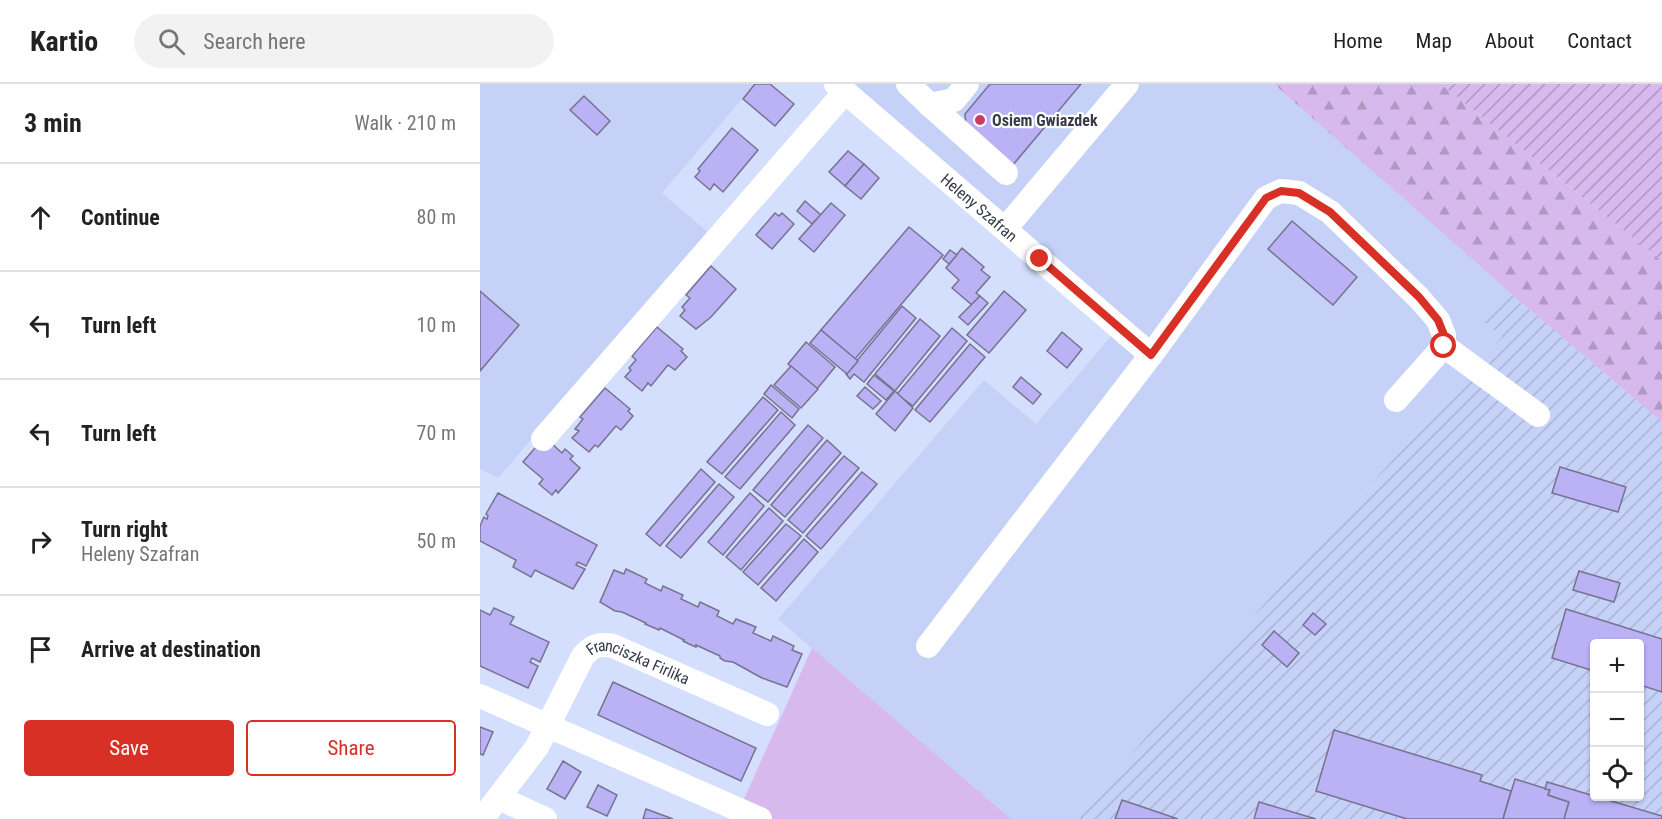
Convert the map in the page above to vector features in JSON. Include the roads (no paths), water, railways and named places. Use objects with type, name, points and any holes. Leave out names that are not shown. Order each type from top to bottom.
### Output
[{"type":"street","points":[[908,84],[1006,173]]},
{"type":"street","points":[[930,105],[954,100],[967,84]]},
{"type":"street","points":[[1005,229],[1127,84]]},
{"type":"street","points":[[543,439],[841,88]]},
{"type":"street","name":"Heleny Szafran","points":[[841,88],[1151,355]]},
{"type":"street","points":[[928,646],[1151,355],[1266,198],[1281,191],[1299,193],[1330,212],[1419,297],[1438,320],[1444,335],[1444,346],[1396,400]]},
{"type":"street","points":[[1444,346],[1538,415]]},
{"type":"street","name":"Franciszka Firlika","points":[[482,819],[501,795],[547,726],[583,656],[590,648],[602,644],[613,646],[767,714]]},
{"type":"street","points":[[480,696],[760,819]]},
{"type":"street","points":[[501,795],[510,803],[545,819]]},
{"type":"place","name":"Osiem Gwiazdek","points":[[980,120]]}]
